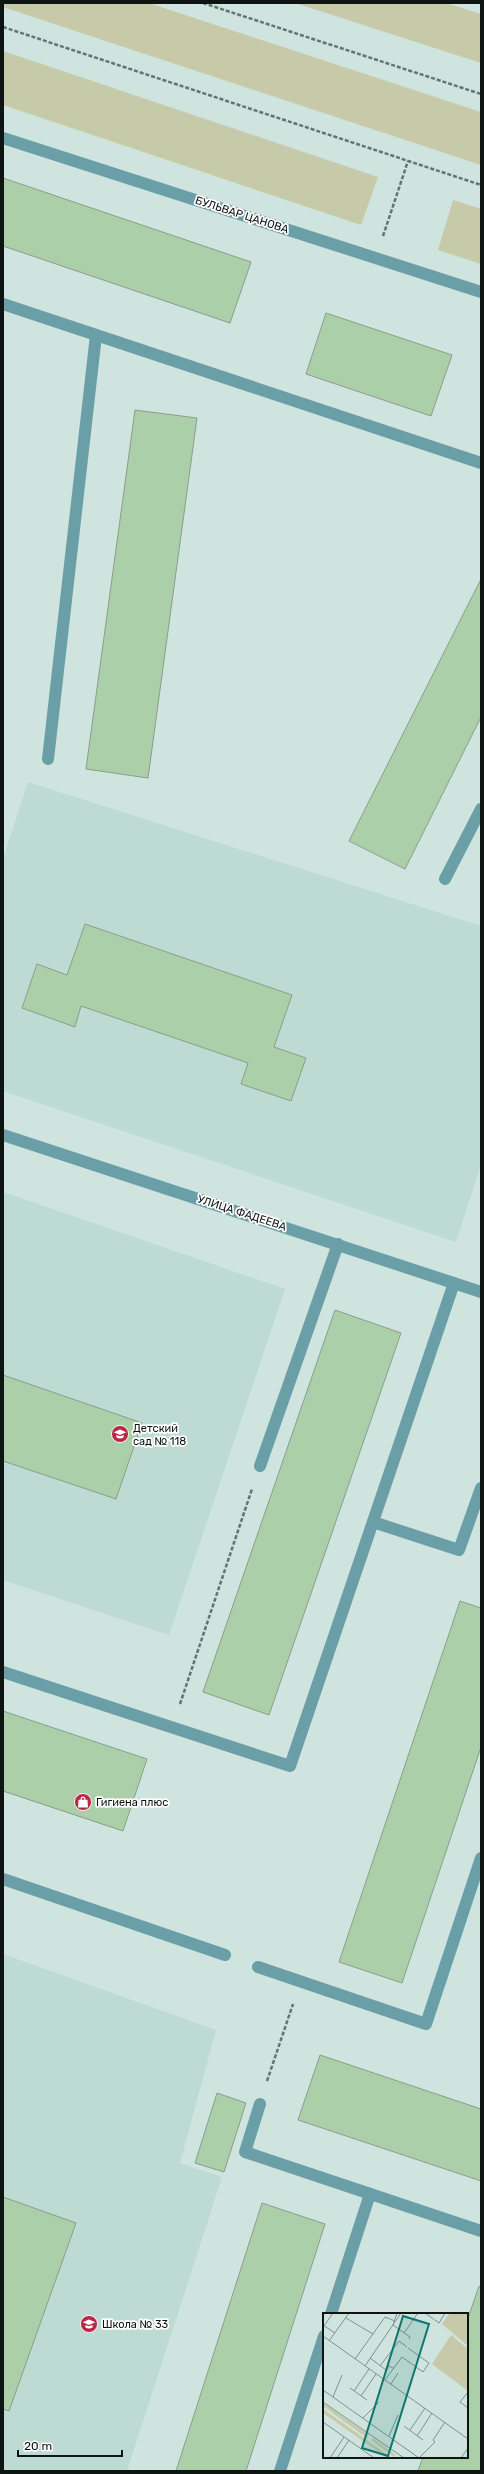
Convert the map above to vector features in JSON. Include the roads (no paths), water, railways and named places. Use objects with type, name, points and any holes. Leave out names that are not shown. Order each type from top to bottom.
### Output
[{"type":"street","name":"БУЛЬВАР ЦАНОВА","points":[[3,138],[481,292]]},
{"type":"street","points":[[3,304],[481,464]]},
{"type":"street","points":[[48,759],[96,335]]},
{"type":"street","points":[[445,879],[481,808]]},
{"type":"street","name":"УЛИЦА ФАДЕЕВА","points":[[3,1134],[481,1292]]},
{"type":"street","points":[[260,1466],[338,1244]]},
{"type":"street","points":[[3,1672],[290,1766],[454,1283]]},
{"type":"street","points":[[373,1522],[459,1550],[481,1488]]},
{"type":"street","points":[[258,1967],[426,2024],[481,1858]]},
{"type":"street","points":[[3,1879],[225,1955]]},
{"type":"street","points":[[260,2104],[245,2152],[481,2231]]},
{"type":"street","points":[[331,2313],[370,2194]]},
{"type":"street","points":[[280,2471],[323,2339]]},
{"type":"place","name":"Детский сад № 118","points":[[120,1434]]},
{"type":"place","name":"Гигиена плюс","points":[[83,1802]]},
{"type":"place","name":"Школа № 33","points":[[89,2324]]}]
